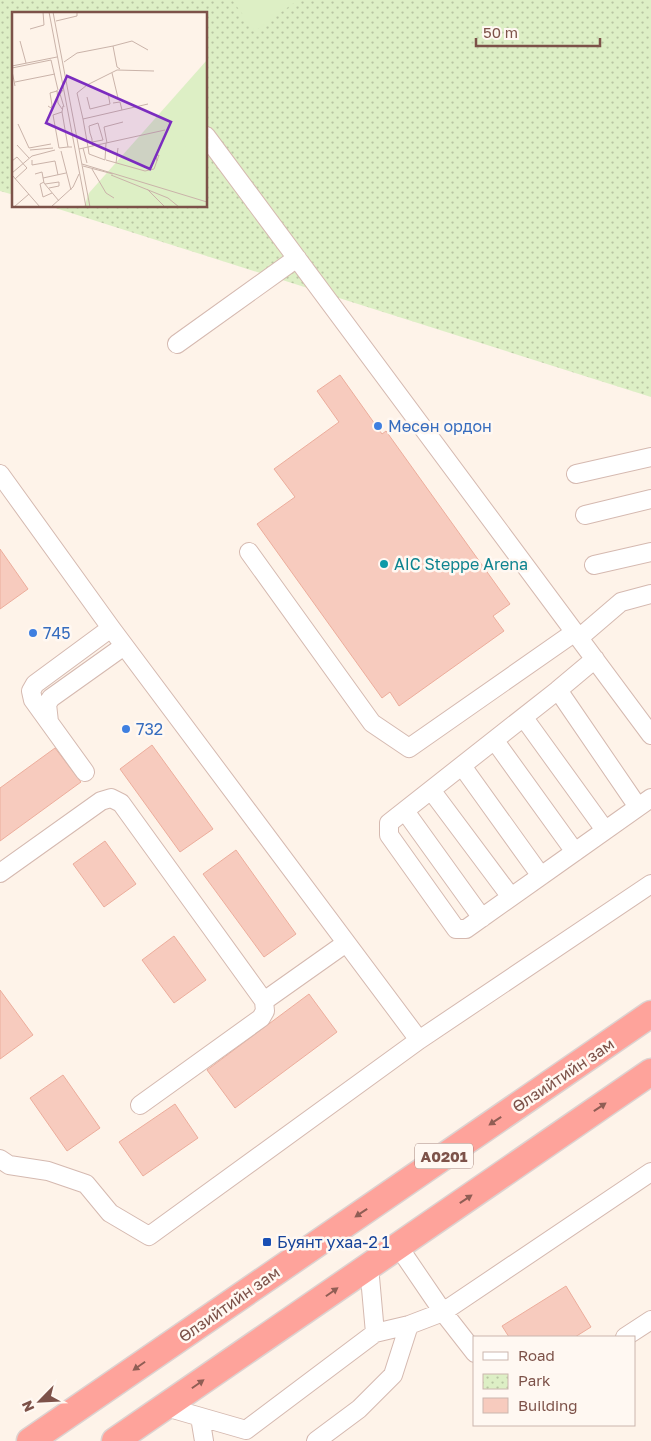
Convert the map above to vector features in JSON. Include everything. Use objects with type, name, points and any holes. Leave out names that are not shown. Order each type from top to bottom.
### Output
[{"type":"highway","name":"Өлзийтийн зам","points":[[30,1441],[62,1432],[651,1014]]},
{"type":"highway","name":"A0201","points":[[115,1441],[651,1072]]},
{"type":"street","points":[[208,139],[651,735]]},
{"type":"street","points":[[176,344],[297,258]]},
{"type":"street","points":[[576,474],[651,457]]},
{"type":"street","points":[[0,474],[124,646],[419,1040]]},
{"type":"street","points":[[585,515],[651,499]]},
{"type":"street","points":[[249,552],[372,723],[408,748],[577,635],[621,602],[651,594]]},
{"type":"street","points":[[594,566],[651,552]]},
{"type":"street","points":[[85,772],[33,700],[31,691],[36,684],[111,628]]},
{"type":"street","points":[[48,722],[47,704],[51,698],[124,646]]},
{"type":"street","points":[[558,690],[644,802],[466,929],[456,929],[389,835],[389,823],[524,718],[595,659]]},
{"type":"street","points":[[524,718],[605,830]]},
{"type":"street","points":[[495,741],[575,852]]},
{"type":"street","points":[[462,766],[541,876]]},
{"type":"street","points":[[431,790],[511,897]]},
{"type":"street","points":[[0,873],[101,800],[111,798],[121,803],[264,1001],[266,1011],[262,1018],[140,1106]]},
{"type":"street","points":[[405,811],[482,918]]},
{"type":"street","points":[[0,1159],[9,1165],[48,1171],[86,1184],[110,1213],[149,1236],[419,1040],[651,884]]},
{"type":"street","points":[[264,1001],[346,943]]},
{"type":"street","points":[[166,1407],[246,1430],[375,1333],[443,1312],[651,1172]]},
{"type":"street","points":[[398,1246],[443,1312],[473,1350]]},
{"type":"street","points":[[369,1266],[375,1333]]},
{"type":"street","points":[[627,1336],[651,1320]]},
{"type":"street","points":[[316,1441],[359,1409],[393,1375],[409,1324]]},
{"type":"street","points":[[200,1417],[204,1441]]},
{"type":"green space","points":[[0,0],[651,0],[651,397],[55,208],[208,208],[208,12],[12,12],[12,194],[0,191]]},
{"type":"green space","points":[[232,0],[298,0],[255,31]]},
{"type":"building","name":"AIC Steppe Arena","points":[[340,375],[382,434],[386,431],[510,604],[493,616],[504,631],[399,706],[390,692],[382,698],[257,524],[295,497],[274,469],[339,422],[317,391]]},
{"type":"building","points":[[0,549],[28,589],[0,609]]},
{"type":"building","points":[[152,745],[213,829],[180,852],[120,769]]},
{"type":"building","points":[[55,748],[81,782],[0,841],[0,788]]},
{"type":"building","points":[[105,841],[136,884],[104,907],[73,864]]},
{"type":"building","points":[[236,850],[296,934],[264,957],[203,874]]},
{"type":"building","points":[[174,936],[206,980],[174,1003],[142,960]]},
{"type":"building","points":[[0,990],[33,1035],[0,1059]]},
{"type":"building","points":[[309,994],[337,1032],[235,1108],[207,1070]]},
{"type":"building","points":[[63,1075],[100,1128],[67,1151],[30,1098]]},
{"type":"building","points":[[175,1104],[198,1138],[143,1176],[119,1142]]},
{"type":"building","points":[[566,1286],[591,1327],[577,1336],[508,1336],[502,1326]]},
{"type":"place","name":"Мөсөн ордон","points":[[378,426]]},
{"type":"place","name":"AIC Steppe Arena","points":[[384,564]]},
{"type":"place","name":"745","points":[[33,633]]},
{"type":"place","name":"732","points":[[126,729]]},
{"type":"place","name":"Буянт ухаа-2 1","points":[[267,1242]]}]
